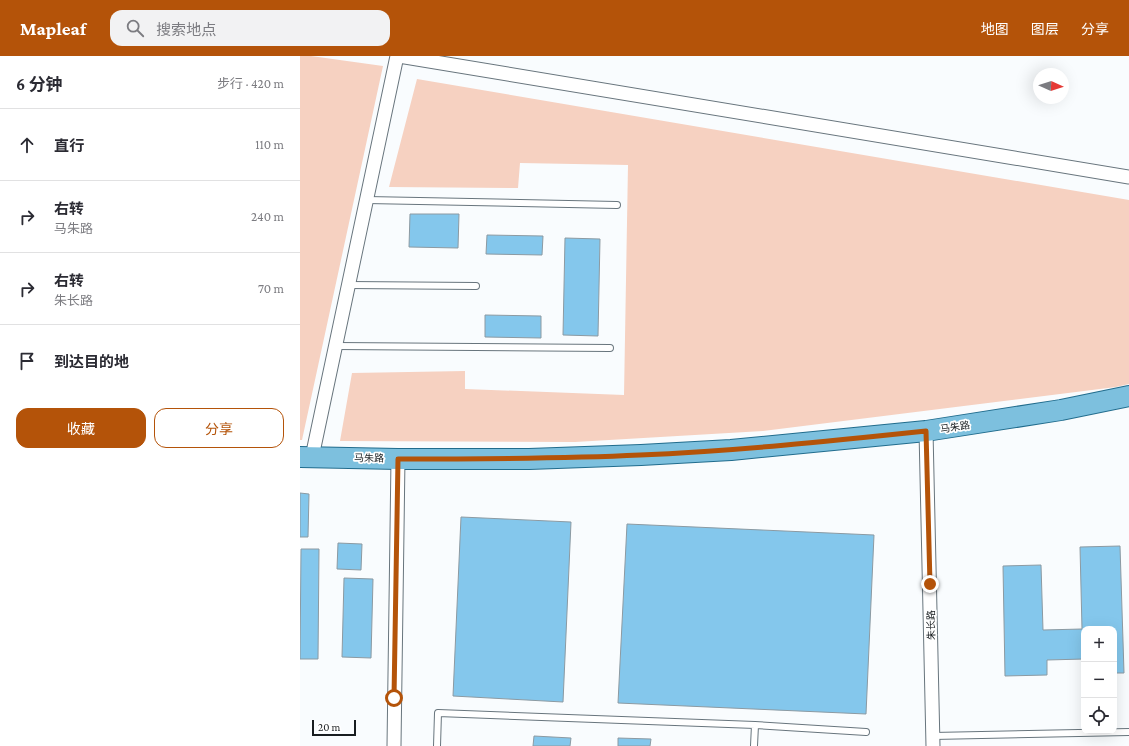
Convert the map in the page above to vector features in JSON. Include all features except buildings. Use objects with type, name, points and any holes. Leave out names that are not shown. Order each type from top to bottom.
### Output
[{"type":"main road","name":"马朱路","points":[[306,457],[398,459],[543,458],[732,450],[926,431],[1061,410],[1129,396]]},
{"type":"street","points":[[306,457],[336,346],[398,56],[1129,177]]},
{"type":"street","name":"朱长路","points":[[926,431],[933,741]]},
{"type":"street","points":[[394,746],[398,459]]},
{"type":"lane","points":[[367,200],[617,205]]},
{"type":"lane","points":[[348,286],[476,286]]},
{"type":"lane","points":[[336,346],[610,348]]},
{"type":"lane","points":[[437,746],[438,713],[755,725],[866,732]]},
{"type":"lane","points":[[754,746],[755,725]]},
{"type":"lane","points":[[933,741],[1129,732]]},
{"type":"shaded area","points":[[300,56],[311,56],[383,66],[302,440],[300,440]]},
{"type":"shaded area","points":[[417,79],[1129,200],[1129,384],[1116,387],[763,431],[575,442],[340,441],[352,373],[465,371],[465,389],[624,395],[628,165],[520,163],[518,188],[389,187]]},
{"type":"route","points":[[394,698],[398,459],[586,458],[732,450],[926,431],[930,584]]}]
